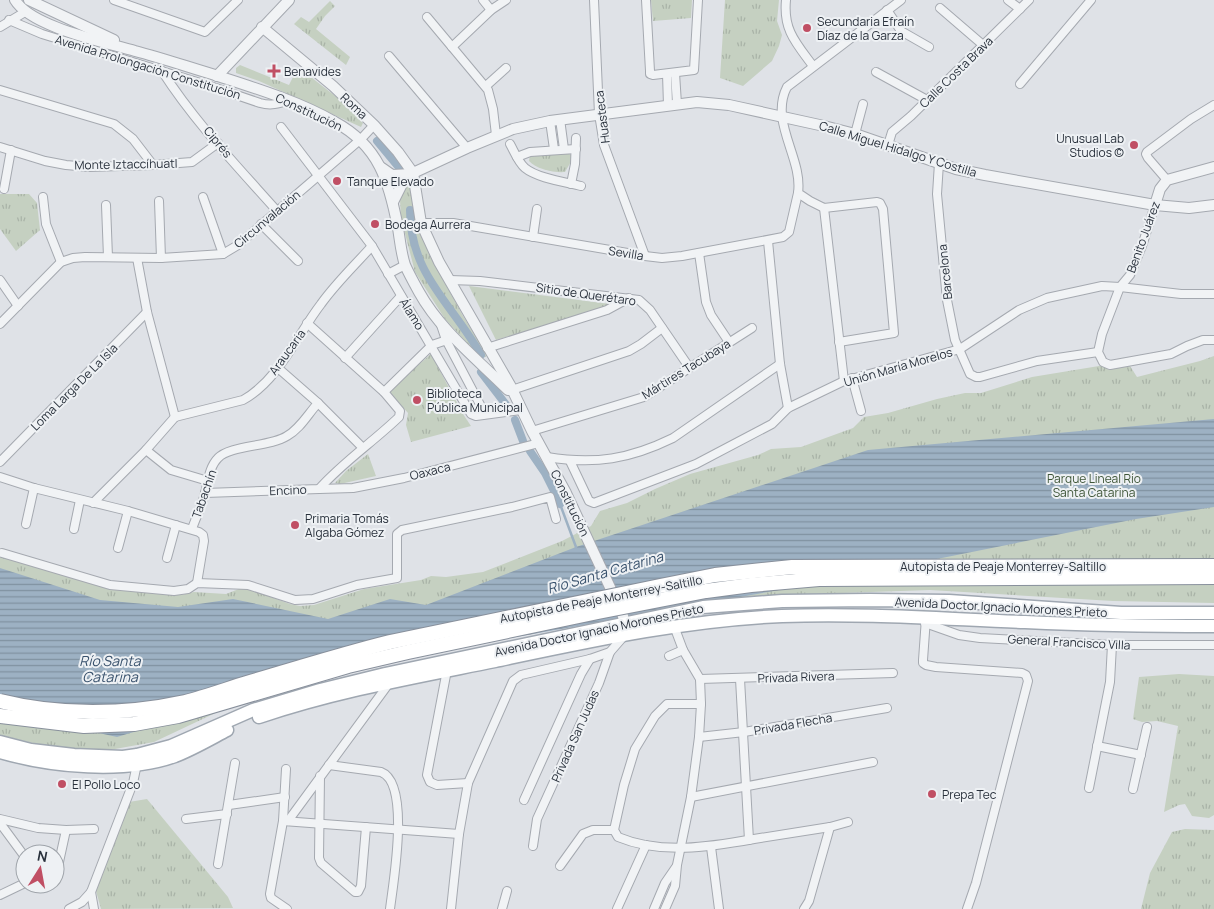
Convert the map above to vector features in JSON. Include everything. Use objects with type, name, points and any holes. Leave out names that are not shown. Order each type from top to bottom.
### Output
[{"type":"highway","name":"Autopista de Peaje Monterrey-Saltillo","points":[[0,701],[52,710],[95,712],[186,702],[348,652],[390,642],[715,576],[792,567],[1214,566]]},
{"type":"highway","name":"Autopista de Peaje Monterrey-Saltillo","points":[[0,716],[84,726],[134,724],[178,716],[348,666],[408,652],[598,612],[706,591],[751,585],[819,579],[1214,577]]},
{"type":"main road","name":"Avenida Doctor Ignacio Morones Prieto","points":[[0,742],[31,750],[74,755],[103,757],[137,754],[171,746],[253,710],[320,690],[385,674],[703,608],[782,601],[949,602],[1121,613],[1214,613]]},
{"type":"main road","points":[[926,620],[933,610],[990,612],[1002,611],[1014,606]]},
{"type":"main road","name":"Avenida Doctor Ignacio Morones Prieto","points":[[0,752],[34,760],[77,765],[122,766],[137,764],[175,756],[232,728],[298,705],[447,670],[624,624],[674,626],[706,621],[784,616],[1214,626]]},
{"type":"street","name":"Constitución","points":[[15,0],[25,12],[38,20],[218,76],[288,100],[335,122],[361,139],[372,152],[380,166],[393,202],[405,265],[428,308],[450,339],[479,361],[512,392]]},
{"type":"street","name":"Constitución","points":[[29,0],[135,51]]},
{"type":"street","points":[[114,0],[205,32],[238,0]]},
{"type":"street","points":[[210,86],[262,27],[289,0]]},
{"type":"street","points":[[483,0],[491,10]]},
{"type":"street","points":[[452,46],[491,10],[506,0]]},
{"type":"street","name":"Huasteca","points":[[594,0],[599,114],[604,144],[645,256]]},
{"type":"street","points":[[646,0],[650,72],[653,75],[690,72],[695,69],[698,0]]},
{"type":"street","points":[[786,0],[785,14],[788,32],[813,66]]},
{"type":"street","points":[[839,342],[894,333],[883,209],[880,203],[877,202],[824,208],[798,193],[798,181],[782,117],[782,102],[787,86],[901,0]]},
{"type":"street","points":[[1008,0],[1020,9]]},
{"type":"street","name":"Calle Costa Brava","points":[[888,145],[892,132],[1029,0]]},
{"type":"street","points":[[1020,84],[1091,0]]},
{"type":"street","points":[[940,8],[983,45]]},
{"type":"street","points":[[887,10],[901,31],[929,47]]},
{"type":"street","points":[[0,27],[25,12]]},
{"type":"street","points":[[426,17],[486,86],[493,110],[496,135]]},
{"type":"street","name":"Avenida Prolongación Constitución","points":[[9,20],[42,34],[268,105],[288,100]]},
{"type":"street","name":"Roma","points":[[262,27],[332,86],[374,125],[394,146],[413,173]]},
{"type":"street","points":[[389,56],[466,148]]},
{"type":"street","points":[[486,86],[506,68]]},
{"type":"street","name":"Ciprés","points":[[162,71],[175,92],[277,211]]},
{"type":"street","points":[[876,72],[927,100]]},
{"type":"street","points":[[671,74],[673,104]]},
{"type":"street","points":[[0,90],[114,124],[133,139],[153,165]]},
{"type":"street","name":"Calle Miguel Hidalgo Y Costilla","points":[[413,173],[496,135],[531,124],[673,104],[713,102],[855,134],[956,169],[1013,181],[1155,205],[1189,208],[1214,205]]},
{"type":"street","points":[[855,134],[862,104]]},
{"type":"street","points":[[1214,105],[1191,119],[1146,154],[1167,180],[1214,168]]},
{"type":"street","points":[[555,120],[564,149]]},
{"type":"street","points":[[554,150],[555,120]]},
{"type":"street","name":"Circunvalación","points":[[61,262],[73,258],[161,258],[223,254],[238,245],[361,139],[374,125]]},
{"type":"street","name":"Álamo","points":[[281,127],[372,246],[471,414],[474,416],[522,410]]},
{"type":"street","points":[[571,184],[576,138]]},
{"type":"street","name":"Monte Iztaccíhuatl","points":[[0,147],[44,161],[90,167],[192,162],[218,143]]},
{"type":"street","points":[[510,144],[525,168],[533,173],[581,186]]},
{"type":"street","points":[[517,157],[530,152],[576,149]]},
{"type":"street","points":[[4,189],[11,150]]},
{"type":"street","name":"Barcelona","points":[[939,163],[937,194],[947,300],[955,340],[969,371],[974,376],[980,377],[1037,361],[1098,352]]},
{"type":"street","points":[[380,166],[392,175],[413,173]]},
{"type":"street","name":"Constitución","points":[[413,173],[422,223],[439,262],[522,410],[566,494],[624,624]]},
{"type":"street","points":[[393,202],[402,184],[413,173]]},
{"type":"street","name":"Benito Juárez","points":[[1098,352],[1102,334],[1120,286],[1130,275],[1142,246],[1160,189],[1167,180]]},
{"type":"street","name":"Sevilla","points":[[422,223],[453,223],[662,258],[768,241],[787,235],[798,193]]},
{"type":"street","points":[[2,319],[18,306],[61,262],[46,224],[43,197]]},
{"type":"street","points":[[204,197],[223,254]]},
{"type":"street","points":[[159,201],[161,258]]},
{"type":"street","points":[[106,205],[108,257]]},
{"type":"street","points":[[824,208],[839,342],[848,379],[861,412]]},
{"type":"street","points":[[533,237],[538,209]]},
{"type":"street","points":[[261,224],[298,261]]},
{"type":"street","points":[[768,241],[780,364],[788,408]]},
{"type":"street","name":"Araucaria","points":[[175,417],[243,400],[255,392],[292,350],[331,290],[372,246]]},
{"type":"street","points":[[699,253],[708,310],[729,342]]},
{"type":"street","points":[[93,503],[146,450],[175,417],[147,312],[137,258]]},
{"type":"street","points":[[388,274],[405,265]]},
{"type":"street","points":[[0,280],[18,306]]},
{"type":"street","name":"Sitio de Querétaro","points":[[450,280],[480,281],[630,298],[643,302],[689,367]]},
{"type":"street","name":"Unión María Morelos","points":[[570,461],[589,501],[594,503],[696,464],[772,424],[788,408],[848,379],[960,349],[1019,310],[1047,298],[1092,287],[1120,286],[1173,293],[1210,295]]},
{"type":"street","points":[[345,358],[401,296]]},
{"type":"street","points":[[479,361],[488,360],[489,352],[607,310],[630,298]]},
{"type":"street","name":"Loma Larga De La Isla","points":[[0,462],[147,312]]},
{"type":"street","points":[[308,323],[384,392],[432,345],[450,339],[486,414]]},
{"type":"street","points":[[512,392],[630,350],[662,328]]},
{"type":"street","name":"Mártires Tacubaya","points":[[532,431],[638,399],[752,328]]},
{"type":"street","points":[[1098,352],[1103,362],[1107,364],[1171,354],[1203,340],[1214,340]]},
{"type":"street","points":[[547,457],[570,461],[598,461],[626,456],[654,447],[673,438],[780,364]]},
{"type":"street","points":[[278,368],[318,403],[363,448]]},
{"type":"street","name":"Encino","points":[[205,493],[319,489],[331,476],[399,417],[400,414],[384,392]]},
{"type":"street","name":"Tabachín","points":[[197,583],[204,538],[199,532],[192,529],[218,457],[232,451],[274,442],[288,436],[318,403]]},
{"type":"street","name":"Oaxaca","points":[[319,489],[354,488],[404,478],[539,443]]},
{"type":"street","points":[[146,450],[171,470],[208,481]]},
{"type":"street","points":[[0,477],[34,488],[192,529]]},
{"type":"street","points":[[26,524],[34,488]]},
{"type":"street","points":[[2,553],[110,585],[174,591],[188,588],[197,583],[248,585],[295,600],[304,600],[397,578],[398,531],[550,497],[556,519]]},
{"type":"street","points":[[74,530],[80,500]]},
{"type":"street","points":[[118,548],[128,511]]},
{"type":"street","points":[[167,558],[176,525]]},
{"type":"street","points":[[926,620],[923,660],[923,663],[926,665],[936,668],[1022,673],[1026,675],[1028,681],[976,883],[967,909]]},
{"type":"street","name":"General Francisco Villa","points":[[926,620],[959,635],[980,638],[1112,645],[1214,645]]},
{"type":"street","points":[[451,909],[459,834],[468,783],[513,681],[521,675],[610,652],[624,624]]},
{"type":"street","points":[[665,909],[675,886],[680,848],[691,797],[699,737],[701,704],[700,679],[683,650],[674,626]]},
{"type":"street","points":[[1089,788],[1110,682],[1112,645]]},
{"type":"street","points":[[669,656],[683,650]]},
{"type":"street","name":"Privada San Judas","points":[[533,846],[537,819],[599,683],[610,652]]},
{"type":"street","points":[[524,800],[590,658]]},
{"type":"street","points":[[447,670],[426,772],[430,782],[437,785],[468,783]]},
{"type":"street","name":"Privada Rivera","points":[[700,679],[893,673]]},
{"type":"street","points":[[740,679],[747,786],[748,840]]},
{"type":"street","points":[[286,821],[390,682]]},
{"type":"street","points":[[616,833],[624,784],[634,749],[655,716],[667,704],[701,704]]},
{"type":"street","name":"Privada Flecha","points":[[699,737],[744,732],[887,708]]},
{"type":"street","points":[[1133,789],[1147,727]]},
{"type":"street","points":[[1097,746],[1141,755]]},
{"type":"street","points":[[691,797],[873,762]]},
{"type":"street","points":[[218,864],[235,763]]},
{"type":"street","points":[[69,909],[82,902],[91,892],[133,783],[137,764]]},
{"type":"street","points":[[329,765],[381,772],[389,778],[397,808],[399,829],[390,909]]},
{"type":"street","points":[[286,769],[286,821],[270,894],[271,898],[287,909]]},
{"type":"street","points":[[320,776],[318,856],[320,861],[352,890],[357,892],[361,886],[366,827]]},
{"type":"street","points":[[229,805],[285,797]]},
{"type":"street","points":[[186,819],[227,814]]},
{"type":"street","points":[[0,818],[38,828],[94,829]]},
{"type":"street","points":[[286,821],[459,834]]},
{"type":"street","points":[[0,822],[16,844]]},
{"type":"street","points":[[560,866],[583,834],[593,830],[616,833],[646,845],[680,848],[711,847],[830,827],[848,822]]},
{"type":"street","points":[[804,909],[809,901],[830,827]]},
{"type":"street","points":[[63,844],[66,830]]},
{"type":"street","points":[[618,909],[646,845]]},
{"type":"street","points":[[711,847],[719,909]]},
{"type":"street","points":[[654,909],[665,883],[677,865]]},
{"type":"street","points":[[0,895],[15,888]]},
{"type":"street","points":[[502,909],[507,891]]},
{"type":"street","points":[[91,892],[94,909]]},
{"type":"green space","points":[[651,0],[692,0],[691,18],[653,21]]},
{"type":"green space","points":[[725,0],[779,0],[777,21],[782,35],[779,46],[772,61],[743,86],[720,78]]},
{"type":"green space","points":[[330,1],[335,6],[316,29],[350,57],[346,65],[294,24],[301,17],[309,22]]},
{"type":"green space","points":[[240,65],[289,85],[298,67],[348,106],[363,123],[361,127],[259,81],[236,73],[236,68]]},
{"type":"green space","points":[[568,153],[571,155],[572,160],[565,172],[546,170],[529,161],[530,155]]},
{"type":"green space","points":[[412,183],[429,254],[485,352],[486,357],[479,356],[445,319],[415,272],[401,218],[400,200],[405,186]]},
{"type":"green space","points":[[0,194],[29,194],[37,203],[40,230],[16,251],[0,229]]},
{"type":"green space","points":[[469,286],[610,304],[607,307],[496,340]]},
{"type":"green space","points":[[431,354],[471,426],[411,442],[406,425],[408,413],[388,391]]},
{"type":"green space","name":"Río Santa Catarina","points":[[1214,356],[1214,603],[1113,601],[930,590],[715,598],[442,649],[337,672],[226,708],[154,742],[115,749],[78,749],[41,745],[0,735],[0,550],[108,588],[181,595],[194,592],[226,594],[244,587],[290,604],[300,606],[314,605],[364,589],[421,580],[431,576],[446,577],[483,572],[562,541],[591,526],[600,511],[627,503],[690,474],[758,455],[771,449],[801,447],[853,428],[864,417],[888,413],[965,393],[981,393],[1032,377],[1099,366],[1130,366],[1137,377]]},
{"type":"green space","points":[[368,454],[376,476],[340,484],[335,483],[346,471]]},
{"type":"green space","points":[[1179,674],[1214,676],[1214,815],[1209,818],[1192,816],[1185,804],[1164,812],[1178,726],[1157,721],[1142,722],[1133,719],[1139,677]]},
{"type":"green space","points":[[147,799],[228,897],[233,908],[101,909],[96,891],[101,873],[129,802]]},
{"type":"green space","points":[[1185,829],[1214,830],[1214,909],[1141,909],[1150,873],[1172,832]]},
{"type":"water","name":"Río Santa Catarina","points":[[1214,419],[1214,507],[1136,519],[807,585],[349,667],[117,737],[26,717],[0,703],[0,568],[100,600],[178,607],[233,599],[328,619],[390,599],[426,605],[576,547],[868,450]]},
{"type":"waterway","points":[[377,141],[401,170]]},
{"type":"waterway","points":[[410,210],[412,233],[417,253],[425,271],[481,355]]},
{"type":"waterway","points":[[481,372],[507,406]]},
{"type":"waterway","points":[[515,420],[523,441]]},
{"type":"waterway","points":[[530,451],[545,473],[555,493]]},
{"type":"waterway","points":[[556,496],[560,504]]},
{"type":"waterway","points":[[560,504],[576,547]]},
{"type":"place","name":"Secundaria Efraín Díaz de la Garza","points":[[807,28]]},
{"type":"place","name":"Benavides","points":[[274,71]]},
{"type":"place","name":"Unusual Lab Studios ©","points":[[1134,145]]},
{"type":"place","name":"Tanque Elevado","points":[[337,181]]},
{"type":"place","name":"Bodega Aurrera","points":[[375,224]]},
{"type":"place","name":"Biblioteca Pública Municipal","points":[[417,400]]},
{"type":"place","name":"Primaria Tomás Algaba Gómez","points":[[295,525]]},
{"type":"place","name":"El Pollo Loco","points":[[62,784]]},
{"type":"place","name":"Prepa Tec","points":[[932,794]]},
{"type":"park label","name":"Parque Lineal Río Santa Catarina","points":[[1094,485]]}]
